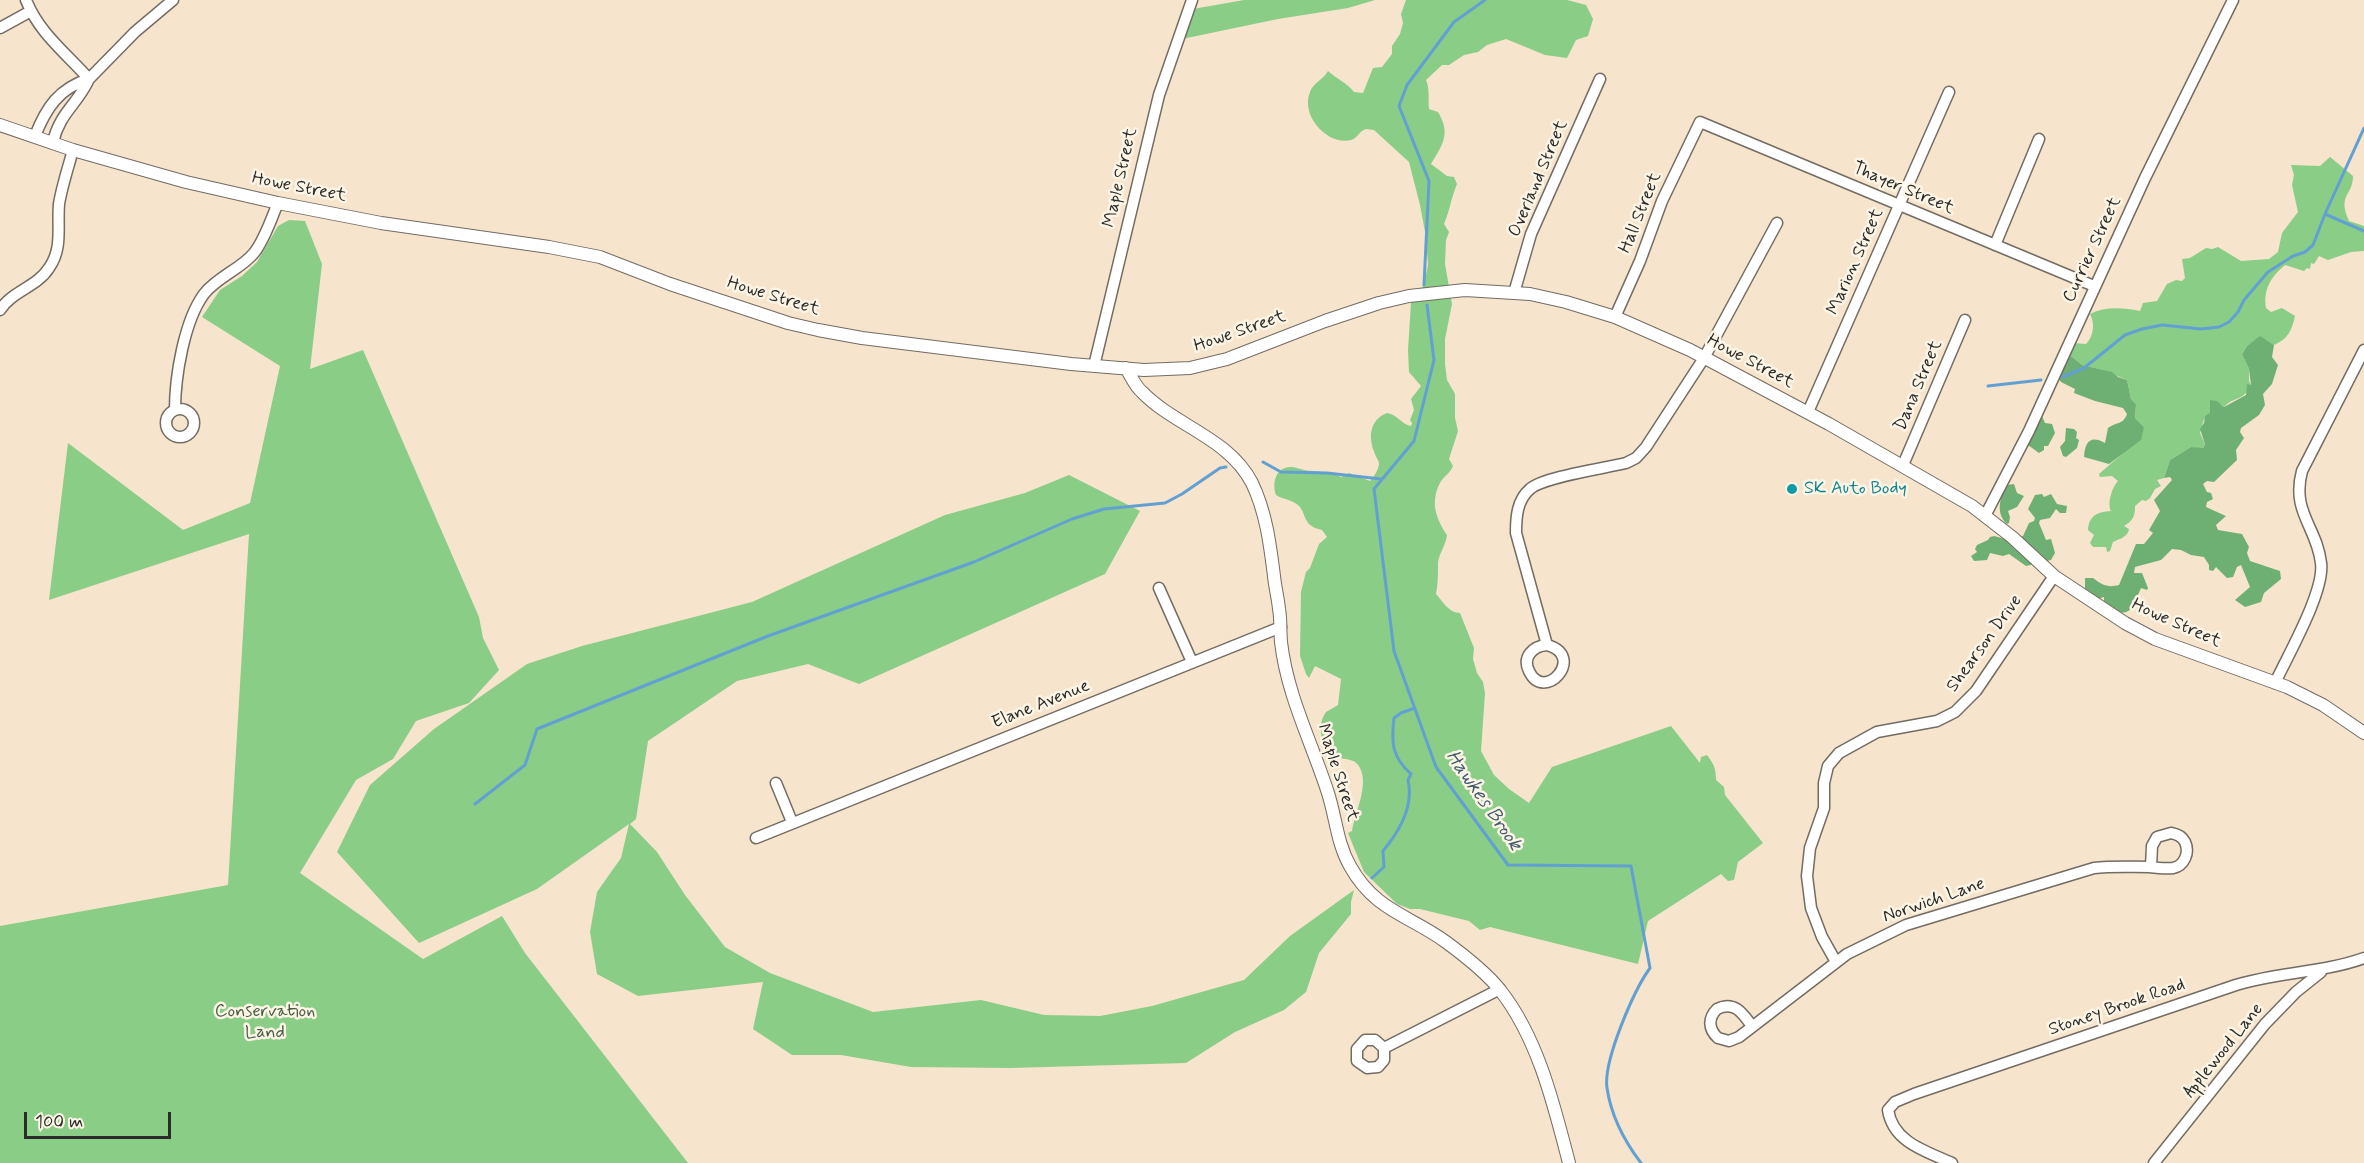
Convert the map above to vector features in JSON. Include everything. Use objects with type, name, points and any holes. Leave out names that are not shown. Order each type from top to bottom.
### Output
[{"type":"street","points":[[54,142],[57,125],[68,108],[83,92],[89,79],[135,32],[173,0]]},
{"type":"street","name":"Maple Street","points":[[1094,366],[1159,95],[1192,0]]},
{"type":"street","name":"Currier Street","points":[[1985,516],[2027,434],[2094,286],[2233,0]]},
{"type":"street","points":[[0,27],[29,5],[45,34],[89,79]]},
{"type":"street","points":[[35,136],[52,103],[73,86],[89,79]]},
{"type":"street","name":"Overland Street","points":[[1514,293],[1531,234],[1600,79]]},
{"type":"street","name":"Marion Street","points":[[1808,412],[1949,92]]},
{"type":"street","name":"Thayer Street","points":[[1700,122],[2094,286]]},
{"type":"street","name":"Hall Street","points":[[1615,317],[1640,261],[1662,201],[1700,122]]},
{"type":"street","name":"Howe Street","points":[[0,125],[73,150],[186,183],[381,223],[549,247],[600,257],[670,284],[818,330],[862,338],[1094,366],[1126,369],[1190,368],[1212,363],[1358,310],[1409,296],[1465,290],[1514,293],[1566,302],[1615,317],[1704,358],[1808,412],[1972,506],[2054,576],[2109,613],[2155,639],[2275,682],[2323,705],[2364,733]]},
{"type":"street","points":[[1995,245],[2039,139]]},
{"type":"street","points":[[0,310],[12,296],[42,276],[54,260],[60,238],[61,192],[73,150]]},
{"type":"street","points":[[175,410],[175,389],[190,320],[205,293],[254,253],[278,203]]},
{"type":"street","points":[[1546,645],[1516,533],[1516,516],[1522,498],[1531,488],[1560,478],[1626,463],[1636,458],[1646,447],[1704,358],[1777,223]]},
{"type":"street","name":"Dana Street","points":[[1903,465],[1965,320]]},
{"type":"street","points":[[2275,682],[2314,600],[2321,576],[2318,549],[2299,498],[2302,471],[2364,350]]},
{"type":"street","name":"Maple Street","points":[[1126,369],[1141,391],[1162,409],[1215,442],[1234,459],[1250,480],[1260,501],[1269,537],[1281,642],[1291,688],[1329,796],[1340,841],[1351,868],[1377,900],[1390,910],[1445,941],[1500,989],[1520,1021],[1535,1056],[1569,1163]]},
{"type":"street","name":"Shearson Drive","points":[[1836,962],[1810,908],[1807,876],[1810,848],[1824,808],[1824,783],[1828,766],[1839,753],[1870,735],[1885,730],[1937,721],[1955,712],[1976,691],[2054,576]]},
{"type":"street","points":[[1159,588],[1192,662]]},
{"type":"street","name":"Elane Avenue","points":[[756,838],[1281,627]]},
{"type":"street","points":[[776,783],[792,822]]},
{"type":"street","name":"Norwich Lane","points":[[1752,1026],[1836,962],[1858,948],[1906,925],[2094,868],[2151,867]]},
{"type":"street","name":"Stoney Brook Road","points":[[1952,1163],[1907,1142],[1890,1123],[1887,1110],[1895,1102],[1914,1094],[2236,985],[2272,975],[2326,968],[2364,958]]},
{"type":"street","name":"Applewood Lane","points":[[2154,1163],[2265,1024],[2296,992],[2326,968]]},
{"type":"street","points":[[1384,1048],[1500,989]]},
{"type":"green space","points":[[1244,0],[1375,0],[1348,8],[1278,19],[1182,39],[1193,9]]},
{"type":"green space","points":[[1406,0],[1567,0],[1586,5],[1593,19],[1588,36],[1576,40],[1567,58],[1545,55],[1506,39],[1487,45],[1478,52],[1464,55],[1449,65],[1442,65],[1426,80],[1429,109],[1438,112],[1445,133],[1442,145],[1431,164],[1447,176],[1454,177],[1457,184],[1444,224],[1449,232],[1446,240],[1445,264],[1452,304],[1445,339],[1445,364],[1447,380],[1455,394],[1455,418],[1458,431],[1449,459],[1453,466],[1440,482],[1435,499],[1440,524],[1447,535],[1438,561],[1436,594],[1449,609],[1460,613],[1474,648],[1473,659],[1485,693],[1481,751],[1494,775],[1509,789],[1529,803],[1552,767],[1671,726],[1700,763],[1701,757],[1707,755],[1714,767],[1716,780],[1724,787],[1725,795],[1763,843],[1738,862],[1734,880],[1728,881],[1721,874],[1648,921],[1638,964],[1490,927],[1480,930],[1469,921],[1420,909],[1410,909],[1397,904],[1364,872],[1348,833],[1352,831],[1362,791],[1360,768],[1355,762],[1339,758],[1331,752],[1322,736],[1321,724],[1326,712],[1338,705],[1341,679],[1315,666],[1309,678],[1300,656],[1301,592],[1306,572],[1310,568],[1319,544],[1327,537],[1322,530],[1307,522],[1299,506],[1276,495],[1274,486],[1276,477],[1281,470],[1291,467],[1341,477],[1349,473],[1370,481],[1379,465],[1371,442],[1373,425],[1387,413],[1411,426],[1410,420],[1414,410],[1411,399],[1421,386],[1409,372],[1411,303],[1424,285],[1428,265],[1426,237],[1409,162],[1374,130],[1366,129],[1351,140],[1342,141],[1325,134],[1313,119],[1308,101],[1311,89],[1328,71],[1354,92],[1363,93],[1373,68],[1382,67],[1392,54],[1392,46],[1400,34],[1403,23],[1401,14]]},
{"type":"green space","points":[[2330,157],[2353,176],[2345,200],[2346,212],[2349,221],[2364,226],[2364,251],[2351,252],[2328,260],[2319,256],[2314,264],[2311,263],[2310,269],[2307,268],[2304,271],[2285,265],[2276,274],[2267,289],[2266,308],[2271,312],[2282,308],[2295,316],[2289,334],[2274,345],[2260,337],[2247,346],[2242,354],[2249,369],[2251,385],[2245,394],[2224,407],[2221,404],[2212,405],[2210,414],[2204,419],[2200,433],[2205,444],[2202,449],[2191,447],[2170,460],[2164,478],[2157,480],[2161,486],[2155,489],[2150,498],[2146,501],[2142,500],[2135,506],[2133,518],[2124,526],[2129,529],[2127,534],[2113,542],[2110,551],[2107,552],[2106,547],[2093,547],[2090,543],[2094,535],[2088,530],[2090,521],[2098,513],[2111,511],[2111,496],[2118,481],[2112,476],[2100,477],[2099,474],[2137,441],[2144,427],[2135,418],[2136,404],[2131,399],[2127,380],[2103,370],[2082,365],[2071,356],[2068,358],[2073,343],[2086,344],[2091,337],[2093,325],[2090,314],[2108,309],[2140,311],[2143,303],[2157,301],[2167,284],[2176,280],[2182,281],[2185,278],[2182,259],[2190,258],[2206,248],[2218,247],[2241,261],[2269,259],[2278,252],[2282,233],[2298,212],[2292,185],[2294,175],[2291,165],[2320,166]]},
{"type":"green space","name":"Conservation Land","points":[[289,220],[305,221],[322,264],[310,369],[363,350],[479,617],[483,638],[499,670],[469,703],[416,721],[393,759],[356,780],[300,873],[423,959],[502,916],[525,953],[688,1163],[0,1163],[0,926],[228,885],[249,534],[49,600],[68,443],[183,530],[250,503],[280,366],[202,317],[220,290],[242,276],[257,262],[278,226]]},
{"type":"green space","points":[[2260,336],[2274,345],[2272,357],[2278,365],[2272,384],[2263,394],[2265,405],[2259,415],[2241,428],[2240,432],[2244,438],[2236,450],[2237,460],[2214,482],[2207,481],[2203,484],[2213,499],[2207,502],[2206,507],[2226,516],[2216,525],[2218,530],[2242,534],[2249,547],[2247,553],[2250,561],[2280,571],[2281,579],[2264,593],[2261,602],[2245,607],[2235,600],[2250,587],[2241,565],[2237,567],[2233,577],[2227,578],[2216,567],[2213,571],[2209,570],[2204,557],[2172,549],[2161,560],[2135,567],[2134,573],[2142,573],[2148,588],[2147,590],[2141,588],[2135,602],[2138,603],[2133,608],[2121,613],[2117,612],[2104,602],[2104,597],[2098,599],[2085,589],[2085,578],[2093,578],[2108,586],[2119,585],[2136,544],[2144,544],[2153,533],[2149,530],[2160,511],[2154,500],[2172,480],[2170,477],[2164,478],[2170,460],[2191,447],[2203,448],[2205,444],[2200,429],[2205,416],[2210,413],[2210,400],[2217,401],[2224,407],[2246,395],[2247,384],[2251,385],[2249,369],[2242,354],[2247,346]]},
{"type":"green space","points":[[2071,356],[2082,365],[2112,372],[2127,380],[2131,399],[2136,404],[2135,418],[2144,427],[2141,440],[2109,464],[2084,457],[2087,443],[2096,440],[2105,443],[2108,428],[2121,422],[2127,414],[2123,408],[2074,393],[2075,389],[2061,382],[2058,378]]},
{"type":"green space","points":[[2039,416],[2042,416],[2045,423],[2052,424],[2055,433],[2048,446],[2044,446],[2044,450],[2039,453],[2028,445]]},
{"type":"green space","points":[[2066,428],[2074,429],[2077,432],[2076,438],[2079,440],[2077,448],[2066,457],[2063,456],[2060,447],[2065,441]]},
{"type":"green space","points":[[1069,475],[1140,511],[1105,574],[859,684],[808,664],[737,681],[648,741],[636,819],[630,824],[657,852],[685,895],[725,947],[770,973],[873,1012],[981,1000],[1044,1015],[1100,1016],[1152,1006],[1244,980],[1290,936],[1354,890],[1351,914],[1319,953],[1306,992],[1284,1010],[1235,1032],[1186,1063],[1010,1068],[911,1067],[841,1055],[792,1055],[753,1029],[763,982],[638,996],[597,974],[590,932],[597,892],[621,858],[629,824],[537,889],[419,943],[337,852],[370,785],[434,729],[527,664],[582,646],[752,602],[945,515],[1025,493]]},
{"type":"green space","points":[[2014,484],[2017,493],[2024,496],[2017,507],[2008,511],[2010,517],[2007,524],[2001,515],[2001,500],[2007,485]]},
{"type":"green space","points":[[2042,494],[2044,497],[2051,494],[2057,504],[2067,506],[2066,513],[2060,513],[2056,509],[2050,518],[2040,520],[2039,523],[2046,540],[2051,539],[2055,553],[2051,560],[2026,566],[2009,554],[2003,556],[1990,553],[1987,560],[1974,561],[1971,556],[1977,552],[1975,549],[1977,545],[1990,537],[2009,540],[2023,536],[2029,523],[2035,518],[2028,509],[2035,495]]},
{"type":"waterway","name":"Hawkes Brook","points":[[1424,285],[1429,181],[1399,106],[1407,85],[1454,22],[1485,0]]},
{"type":"waterway","points":[[2364,128],[2325,214],[2364,231]]},
{"type":"waterway","points":[[2063,377],[2084,368],[2125,335],[2142,329],[2162,325],[2201,329],[2219,327],[2229,322],[2268,272],[2293,256],[2305,252],[2313,245],[2325,214]]},
{"type":"waterway","name":"Hawkes Brook","points":[[1427,305],[1434,360],[1414,441],[1374,489],[1394,651],[1436,767],[1508,865],[1631,866],[1650,968],[1621,1026],[1610,1061],[1607,1088],[1619,1128],[1641,1163]]},
{"type":"waterway","points":[[1988,386],[2041,380]]},
{"type":"waterway","points":[[1263,462],[1281,472],[1327,473],[1381,479]]},
{"type":"waterway","points":[[475,804],[525,765],[537,729],[768,636],[974,562],[1072,519],[1104,509],[1165,503],[1220,468],[1226,467]]},
{"type":"waterway","points":[[1372,878],[1384,867],[1383,851],[1400,827],[1409,799],[1408,780],[1411,774],[1400,762],[1394,749],[1394,718],[1415,708]]},
{"type":"place","name":"SK Auto Body","points":[[1792,489]]}]
